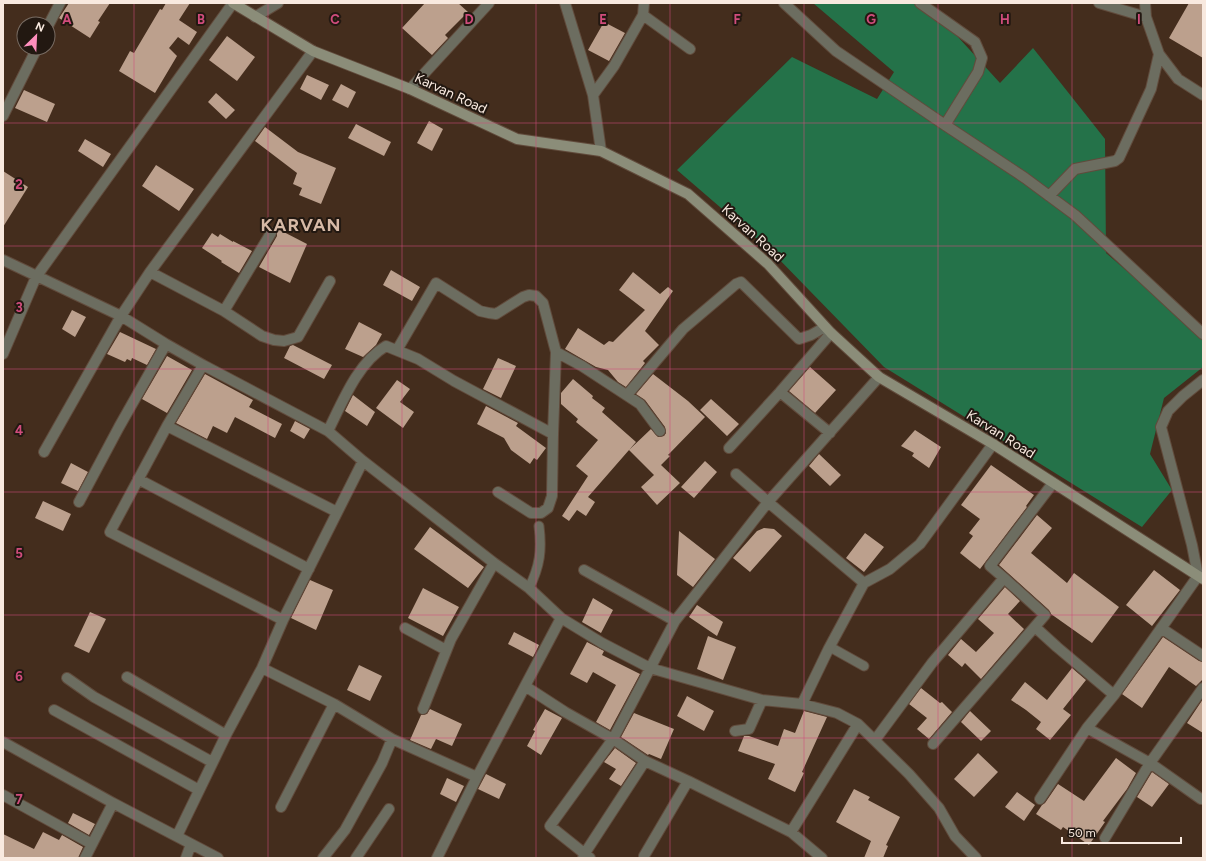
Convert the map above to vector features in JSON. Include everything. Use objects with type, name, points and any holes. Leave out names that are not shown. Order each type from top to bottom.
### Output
[{"type":"street","points":[[53,16],[60,3]]},
{"type":"street","points":[[3,354],[36,276],[233,3]]},
{"type":"street","name":"Karvan Road","points":[[233,3],[313,51],[410,89],[517,140],[601,151],[688,194],[768,264],[828,330],[879,377],[993,444],[1200,578]]},
{"type":"street","points":[[255,17],[278,3]]},
{"type":"street","points":[[410,89],[489,3]]},
{"type":"street","points":[[565,3],[593,95],[601,151]]},
{"type":"street","points":[[593,95],[614,66],[642,15],[644,3]]},
{"type":"street","points":[[784,3],[836,51],[1025,178],[1075,215],[1203,334]]},
{"type":"street","points":[[920,3],[974,42],[982,58],[978,72],[945,125]]},
{"type":"street","points":[[1099,3],[1146,17]]},
{"type":"street","points":[[1145,3],[1146,17],[1159,54],[1178,79],[1203,95]]},
{"type":"street","points":[[642,15],[690,49]]},
{"type":"street","points":[[44,452],[121,316],[150,272],[313,51]]},
{"type":"street","points":[[1049,196],[1074,169],[1115,161],[1119,158],[1151,89],[1159,54]]},
{"type":"street","points":[[3,116],[33,56]]},
{"type":"street","points":[[224,311],[270,233]]},
{"type":"street","points":[[3,260],[121,316],[203,365],[328,431],[363,461],[494,563],[529,588],[561,618],[602,644],[650,668],[762,700],[802,704],[837,713],[858,724],[909,774],[939,808],[954,836],[976,858]]},
{"type":"street","points":[[150,272],[224,311],[262,336],[274,340],[284,341],[298,337],[330,281]]},
{"type":"street","points":[[627,395],[683,329],[736,284],[741,282],[799,339],[828,330]]},
{"type":"street","points":[[397,350],[436,283],[480,311],[488,313],[496,314],[523,297],[529,295],[536,296],[544,303],[556,352],[552,496],[548,508],[541,513],[531,514],[498,492]]},
{"type":"street","points":[[729,448],[780,392],[828,330]]},
{"type":"street","points":[[79,502],[166,344]]},
{"type":"street","points":[[328,431],[358,375],[376,351],[386,346],[418,359],[454,381],[553,434]]},
{"type":"street","points":[[556,352],[582,366],[640,404],[660,431]]},
{"type":"street","points":[[203,365],[166,426],[110,532],[283,620]]},
{"type":"street","points":[[645,761],[586,856],[550,826],[613,739],[675,621],[768,502],[879,377]]},
{"type":"street","points":[[1040,799],[1087,728],[1114,695],[1161,628],[1200,578],[1161,427],[1168,411],[1183,396],[1203,380]]},
{"type":"street","points":[[780,392],[830,433]]},
{"type":"street","points":[[166,426],[337,512]]},
{"type":"street","points":[[802,704],[830,646],[864,583],[890,569],[920,544],[993,444]]},
{"type":"street","points":[[177,836],[212,762],[262,668],[283,620],[363,461]]},
{"type":"street","points":[[736,474],[864,583]]},
{"type":"street","points":[[138,478],[309,569]]},
{"type":"street","points":[[933,744],[1045,615],[990,566],[1053,483]]},
{"type":"street","points":[[423,708],[451,639],[494,563]]},
{"type":"street","points":[[584,570],[675,621]]},
{"type":"street","points":[[875,740],[932,663],[1004,578]]},
{"type":"street","points":[[437,858],[477,777],[561,618]]},
{"type":"street","points":[[1036,627],[1057,647],[1114,695]]},
{"type":"street","points":[[405,628],[446,650]]},
{"type":"street","points":[[1161,628],[1203,656]]},
{"type":"street","points":[[262,668],[334,704],[392,739],[477,777]]},
{"type":"street","points":[[126,677],[226,735]]},
{"type":"street","points":[[67,678],[94,696],[212,762]]},
{"type":"street","points":[[525,686],[565,712],[613,739],[645,761],[791,832],[822,858]]},
{"type":"street","points":[[1105,838],[1150,763],[1203,688]]},
{"type":"street","points":[[735,732],[749,729],[762,700]]},
{"type":"street","points":[[281,807],[334,704]]},
{"type":"street","points":[[54,710],[199,790]]},
{"type":"street","points":[[791,832],[858,724]]},
{"type":"street","points":[[1087,728],[1150,763],[1202,798]]},
{"type":"street","points":[[323,858],[345,830],[382,763],[392,739]]},
{"type":"street","points":[[3,742],[113,803],[218,858]]},
{"type":"street","points":[[644,856],[688,781]]},
{"type":"street","points":[[3,795],[92,844]]},
{"type":"street","points":[[85,858],[113,803]]},
{"type":"street","points":[[356,858],[389,810]]},
{"type":"street","points":[[186,858],[191,844]]},
{"type":"lane","points":[[529,588],[538,565],[542,543],[539,526]]},
{"type":"lane","points":[[830,646],[864,666]]},
{"type":"green space","points":[[813,3],[927,3],[1000,83],[1033,48],[1105,139],[1106,253],[1203,336],[1203,367],[1164,398],[1150,454],[1172,490],[1142,527],[884,367],[771,251],[677,170],[792,57],[877,99],[894,72]]},
{"type":"building","points":[[69,3],[110,3],[98,21],[100,22],[90,38],[59,18]]},
{"type":"building","points":[[166,3],[190,3],[179,20],[197,32],[189,45],[178,37],[169,48],[177,56],[155,93],[119,71],[130,51],[134,53],[160,9],[162,10]]},
{"type":"building","points":[[425,3],[458,3],[468,12],[445,35],[448,38],[432,55],[402,28]]},
{"type":"building","points":[[1189,3],[1203,3],[1203,58],[1169,38]]},
{"type":"building","points":[[604,22],[625,33],[609,61],[588,50]]},
{"type":"building","points":[[227,36],[255,57],[237,81],[209,60]]},
{"type":"building","points":[[307,75],[329,85],[321,100],[300,89]]},
{"type":"building","points":[[341,84],[356,92],[348,108],[332,100]]},
{"type":"building","points":[[24,90],[55,104],[47,122],[15,108]]},
{"type":"building","points":[[216,93],[235,110],[226,119],[208,102]]},
{"type":"building","points":[[429,121],[443,129],[432,151],[417,143]]},
{"type":"building","points":[[356,124],[391,142],[384,156],[348,138]]},
{"type":"building","points":[[265,127],[298,152],[336,168],[321,204],[299,195],[302,188],[293,184],[297,173],[255,141]]},
{"type":"building","points":[[85,139],[111,154],[103,167],[78,151]]},
{"type":"building","points":[[156,165],[194,189],[179,211],[142,186]]},
{"type":"building","points":[[3,171],[28,187],[3,227]]},
{"type":"building","points":[[276,228],[307,244],[290,283],[259,267],[277,236]]},
{"type":"building","points":[[212,233],[218,237],[220,234],[252,251],[239,273],[202,248]]},
{"type":"building","points":[[391,270],[420,287],[412,301],[383,285]]},
{"type":"building","points":[[633,272],[660,294],[668,287],[673,291],[645,331],[659,345],[643,361],[645,363],[626,387],[618,382],[608,370],[596,367],[565,349],[578,328],[604,345],[609,341],[613,342],[645,310],[619,290]]},
{"type":"building","points":[[72,310],[86,317],[75,337],[62,329]]},
{"type":"building","points":[[359,322],[382,334],[376,345],[363,357],[345,349]]},
{"type":"building","points":[[120,332],[156,349],[147,365],[132,358],[131,361],[127,359],[125,362],[107,354]]},
{"type":"building","points":[[293,345],[332,365],[324,379],[284,358],[290,346]]},
{"type":"building","points":[[167,356],[192,370],[167,413],[142,399]]},
{"type":"building","points":[[498,358],[516,366],[501,398],[483,389]]},
{"type":"building","points":[[810,367],[836,390],[815,413],[789,391]]},
{"type":"building","points":[[205,374],[253,400],[249,407],[282,424],[275,438],[235,417],[227,433],[213,426],[207,439],[176,423]]},
{"type":"building","points":[[653,374],[688,401],[705,417],[668,455],[670,456],[661,465],[680,483],[657,505],[641,487],[654,475],[629,450],[651,429],[658,437],[664,436],[666,433],[665,427],[645,400],[636,394]]},
{"type":"building","points":[[573,379],[593,396],[592,398],[605,408],[602,412],[636,442],[588,497],[595,502],[586,516],[577,510],[569,521],[562,516],[588,476],[576,466],[598,440],[576,422],[578,419],[561,404],[561,393]]},
{"type":"building","points":[[397,380],[410,389],[400,402],[414,412],[403,428],[376,408]]},
{"type":"building","points":[[353,395],[375,412],[367,426],[345,411]]},
{"type":"building","points":[[711,399],[739,424],[727,436],[700,410]]},
{"type":"building","points":[[486,406],[518,423],[516,426],[546,448],[537,460],[534,458],[530,464],[511,450],[504,438],[477,424]]},
{"type":"building","points":[[295,421],[310,429],[304,439],[290,431]]},
{"type":"building","points":[[915,430],[941,447],[929,468],[912,456],[914,453],[901,446]]},
{"type":"building","points":[[819,454],[841,475],[830,486],[809,466]]},
{"type":"building","points":[[705,461],[717,472],[694,498],[681,487]]},
{"type":"building","points":[[71,463],[88,472],[78,491],[61,483]]},
{"type":"building","points":[[991,465],[1034,495],[1026,506],[1027,507],[980,569],[960,553],[973,536],[969,533],[980,519],[961,505]]},
{"type":"building","points":[[43,501],[71,514],[63,531],[35,518]]},
{"type":"building","points":[[1037,515],[1052,528],[1031,553],[1067,583],[1074,573],[1119,607],[1092,643],[1051,614],[1049,610],[999,565]]},
{"type":"building","points":[[430,527],[484,567],[468,588],[414,549]]},
{"type":"building","points":[[764,528],[774,529],[782,536],[750,572],[733,558],[757,531]]},
{"type":"building","points":[[679,531],[715,559],[693,587],[677,575]]},
{"type":"building","points":[[865,533],[884,547],[864,572],[846,558]]},
{"type":"building","points":[[1154,570],[1180,590],[1152,626],[1126,605]]},
{"type":"building","points":[[310,580],[333,590],[316,630],[291,618]]},
{"type":"building","points":[[1005,587],[1020,601],[1008,614],[1024,629],[981,679],[965,663],[962,667],[948,655],[961,639],[976,652],[994,633],[978,619]]},
{"type":"building","points":[[423,588],[459,607],[443,636],[408,618]]},
{"type":"building","points":[[593,598],[613,610],[601,633],[582,622]]},
{"type":"building","points":[[697,605],[723,622],[717,636],[689,617]]},
{"type":"building","points":[[90,612],[106,619],[89,653],[74,646]]},
{"type":"building","points":[[514,632],[539,645],[533,657],[508,644]]},
{"type":"building","points":[[708,636],[736,647],[723,680],[697,669]]},
{"type":"building","points":[[1163,637],[1199,661],[1203,662],[1203,679],[1196,686],[1169,667],[1142,708],[1122,694]]},
{"type":"building","points":[[587,642],[604,651],[602,655],[640,674],[610,730],[596,722],[616,685],[593,672],[587,683],[570,674]]},
{"type":"building","points":[[359,665],[382,676],[370,701],[347,690]]},
{"type":"building","points":[[1072,668],[1086,680],[1063,709],[1071,715],[1050,740],[1036,729],[1041,722],[1011,700],[1025,682],[1047,700]]},
{"type":"building","points":[[921,688],[940,703],[942,702],[952,712],[929,739],[917,729],[927,718],[909,704]]},
{"type":"building","points":[[687,696],[714,711],[704,731],[677,716]]},
{"type":"building","points":[[1203,699],[1203,733],[1187,723]]},
{"type":"building","points":[[430,709],[462,724],[452,746],[436,739],[431,749],[410,740],[421,715],[427,714]]},
{"type":"building","points":[[545,709],[562,718],[541,755],[527,746],[535,731],[533,730]]},
{"type":"building","points":[[804,711],[827,717],[802,772],[804,773],[795,792],[768,779],[775,764],[738,751],[744,736],[749,736],[778,746],[784,729],[795,733]]},
{"type":"building","points":[[970,711],[991,731],[981,741],[961,722]]},
{"type":"building","points":[[634,713],[674,729],[661,759],[649,754],[648,755],[621,737]]},
{"type":"building","points":[[615,748],[636,763],[621,786],[609,779],[616,769],[604,762]]},
{"type":"building","points":[[978,753],[998,772],[974,797],[954,779]]},
{"type":"building","points":[[1116,758],[1136,773],[1127,789],[1103,821],[1105,822],[1089,845],[1063,827],[1061,830],[1036,814],[1058,784],[1084,801]]},
{"type":"building","points":[[1152,772],[1169,784],[1152,807],[1137,797]]},
{"type":"building","points":[[486,774],[506,784],[499,799],[478,789]]},
{"type":"building","points":[[447,778],[464,786],[456,802],[440,794]]},
{"type":"building","points":[[854,789],[870,797],[868,800],[900,817],[886,845],[888,846],[883,858],[864,858],[871,841],[836,822]]},
{"type":"building","points":[[1017,792],[1035,805],[1024,821],[1005,807]]},
{"type":"building","points":[[73,813],[95,824],[89,835],[68,823]]},
{"type":"building","points":[[43,832],[59,840],[62,835],[83,847],[78,858],[3,858],[3,834],[34,849]]},
{"type":"district","name":"KARVAN","points":[[301,225]]}]
